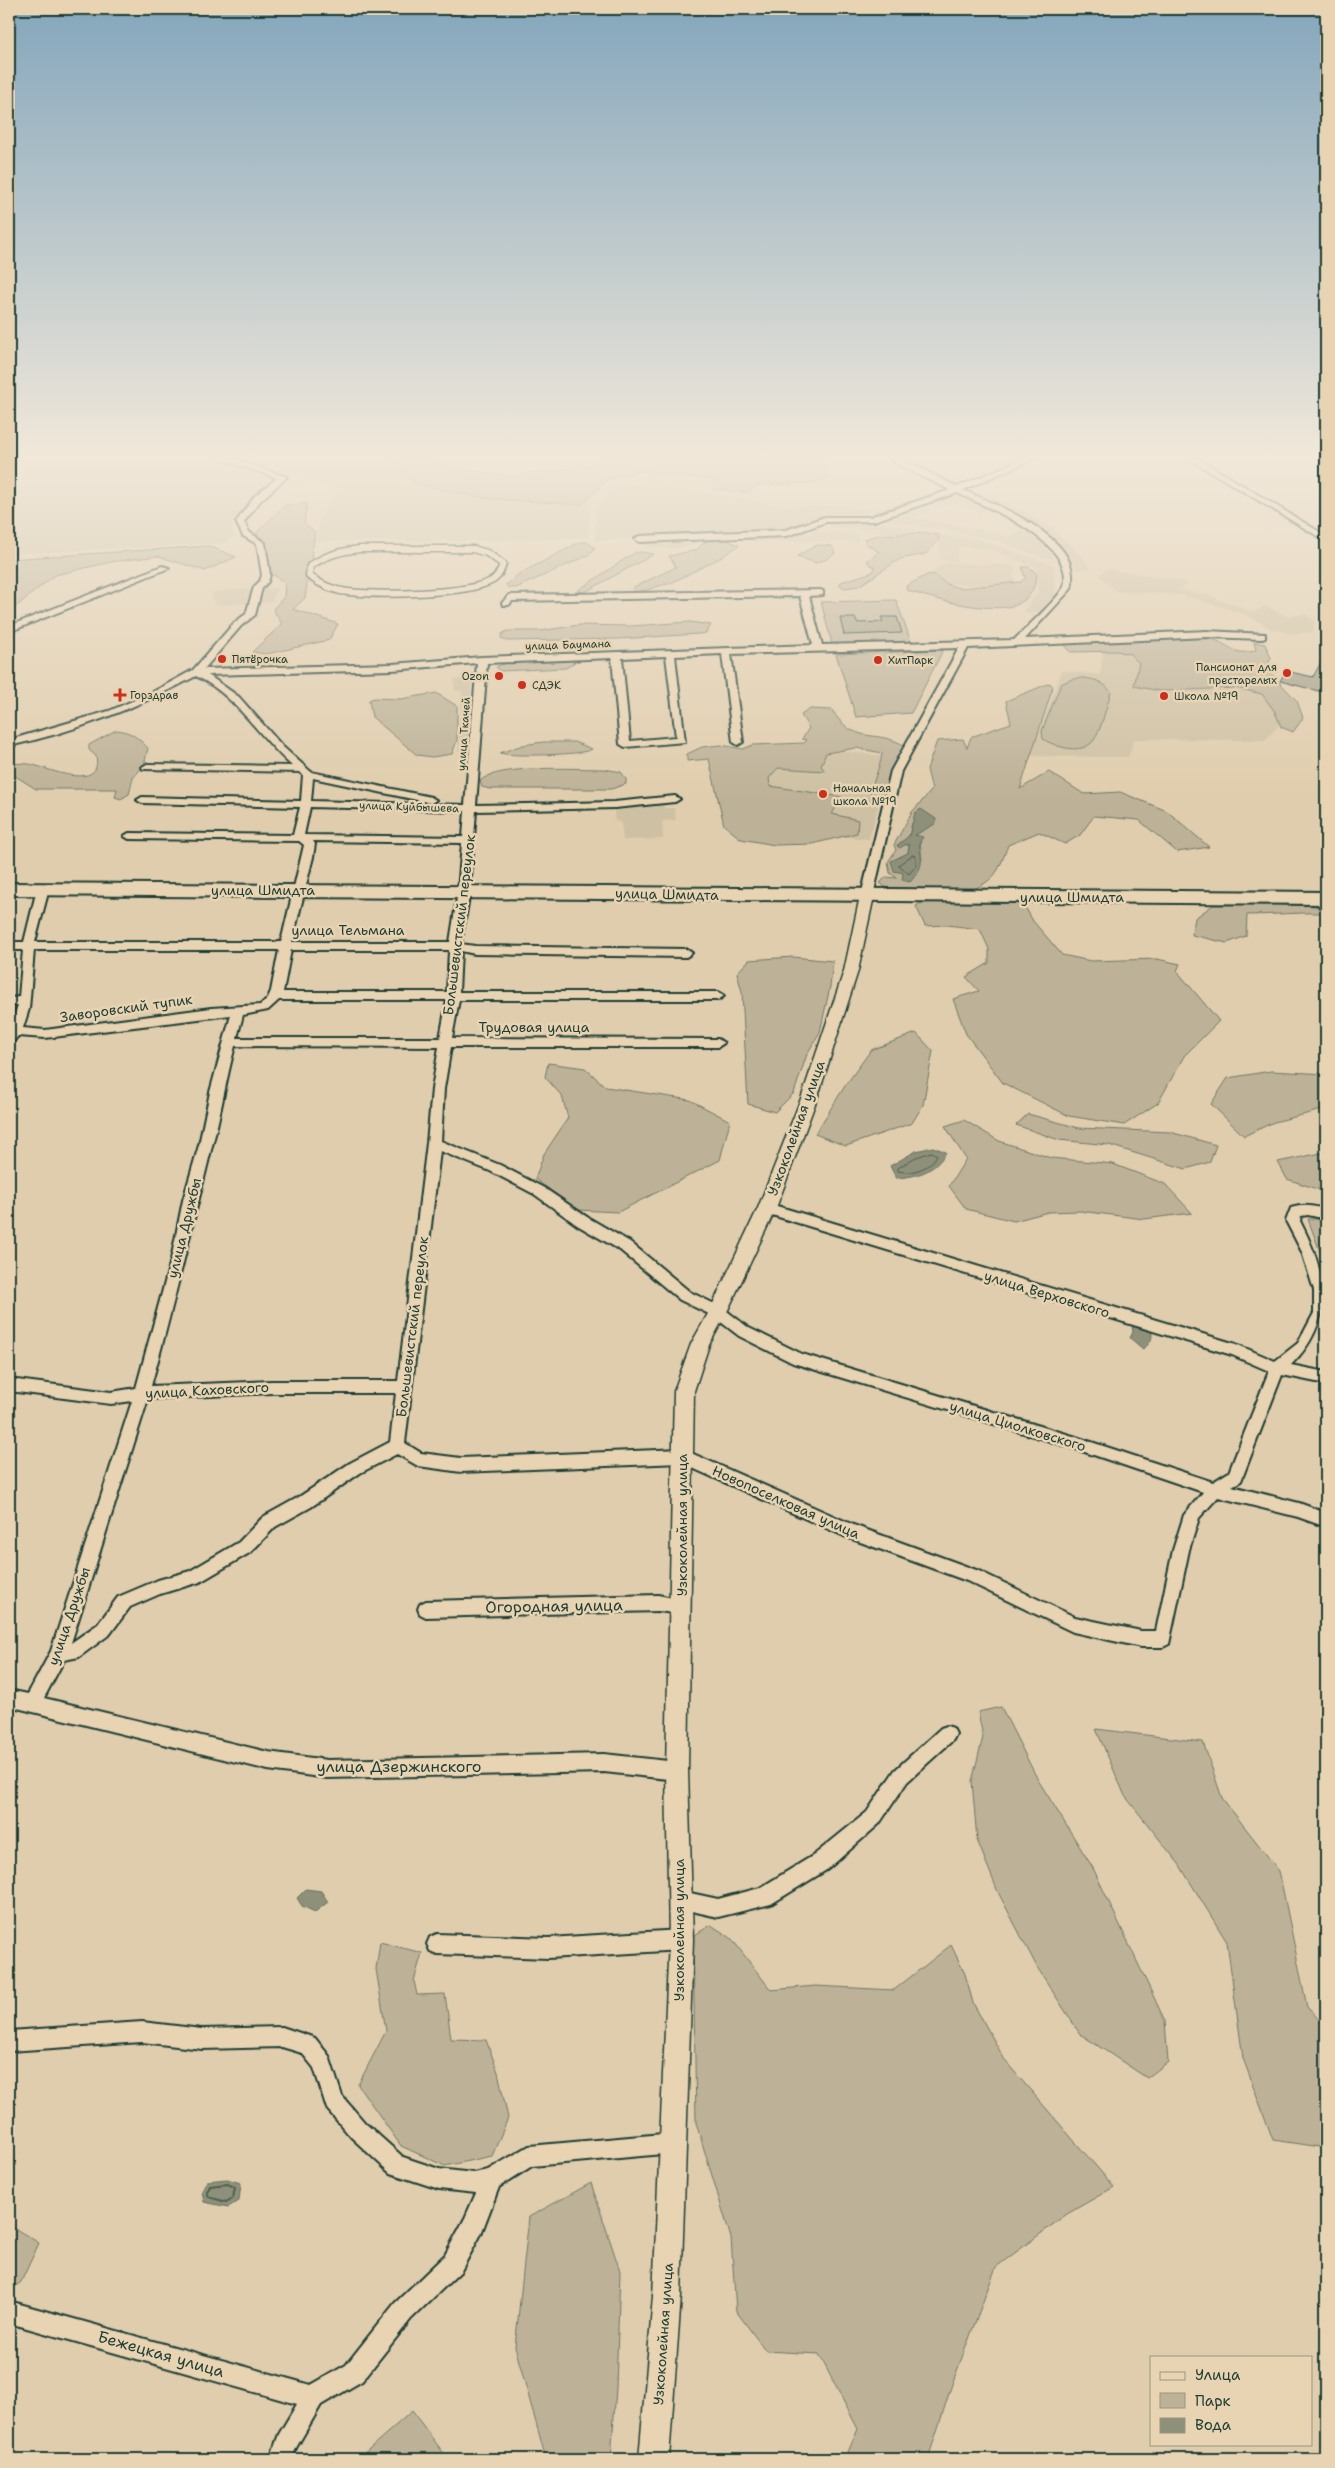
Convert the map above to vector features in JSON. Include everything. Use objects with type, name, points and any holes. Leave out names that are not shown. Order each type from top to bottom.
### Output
[{"type":"main road","name":"улица Шмидта","points":[[9,889],[464,891],[1323,901]]},
{"type":"street","points":[[9,629],[162,569]]},
{"type":"street","points":[[9,743],[90,722],[154,695],[196,672],[238,624],[250,615],[254,607],[258,587],[264,582],[266,575],[264,569]]},
{"type":"street","points":[[310,569],[309,576],[324,586],[348,592],[465,590],[492,581],[500,574],[501,569]]},
{"type":"street","points":[[1017,642],[1068,588],[1069,573],[1067,569]]},
{"type":"street","points":[[803,592],[818,648]]},
{"type":"street","points":[[506,603],[509,598],[820,593]]},
{"type":"street","name":"улица Баумана","points":[[196,672],[392,667],[482,660],[818,648],[965,645],[1229,633],[1262,636]]},
{"type":"street","name":"Узкоколейная улица","points":[[654,2459],[667,2296],[682,1940],[677,1771],[684,1391],[700,1344],[718,1312],[767,1208],[810,1096],[851,971],[896,771],[965,645]]},
{"type":"street","points":[[726,652],[738,742]]},
{"type":"street","points":[[616,656],[625,744],[681,740],[670,653]]},
{"type":"street","name":"улица Ткачей","points":[[472,806],[482,660]]},
{"type":"street","points":[[196,672],[212,680],[236,699],[279,749],[305,772],[306,804],[298,836],[310,844],[276,996],[270,1004],[263,1007],[238,1012]]},
{"type":"street","points":[[148,767],[305,772],[421,799],[472,806]]},
{"type":"street","name":"улица Куйбышева","points":[[142,800],[472,806],[615,805],[675,799]]},
{"type":"street","name":"Большевистский переулок","points":[[396,1446],[406,1387],[444,1042],[453,997],[455,946],[464,891],[472,806]]},
{"type":"street","points":[[130,836],[469,840]]},
{"type":"street","points":[[13,1036],[24,1001],[29,946],[43,890]]},
{"type":"street","name":"улица Тельмана","points":[[9,946],[455,946],[475,950],[686,953]]},
{"type":"street","points":[[276,996],[718,996]]},
{"type":"street","points":[[9,1002],[24,1001]]},
{"type":"street","name":"Заворовский тупик","points":[[13,1036],[45,1034],[211,1012],[238,1012]]},
{"type":"street","name":"улица Дружбы","points":[[33,1703],[58,1653],[142,1393],[178,1260],[190,1200],[206,1145],[229,1042],[238,1012]]},
{"type":"street","name":"Трудовая улица","points":[[229,1042],[718,1042]]},
{"type":"street","name":"улица Циолковского","points":[[434,1143],[495,1168],[539,1191],[582,1221],[625,1246],[685,1296],[718,1312],[744,1332],[798,1359],[1073,1442],[1215,1489],[1299,1510],[1326,1520]]},
{"type":"street","name":"улица Верховского","points":[[767,1208],[1236,1350],[1277,1368],[1326,1378]]},
{"type":"street","points":[[1215,1489],[1235,1476],[1277,1368],[1303,1346],[1321,1313],[1322,1290],[1309,1252],[1293,1221],[1296,1212],[1308,1210],[1326,1214]]},
{"type":"street","name":"улица Каховского","points":[[9,1386],[111,1398],[142,1393],[272,1387],[406,1387]]},
{"type":"street","points":[[58,1653],[73,1651],[104,1629],[124,1602],[158,1587],[194,1577],[245,1547],[269,1522],[305,1502],[355,1468],[396,1446]]},
{"type":"street","name":"Новопоселковая улица","points":[[396,1446],[418,1459],[461,1465],[682,1456],[850,1531],[973,1576],[1073,1624],[1141,1640],[1163,1639],[1182,1550],[1192,1515],[1215,1489]]},
{"type":"street","name":"Огородная улица","points":[[426,1609],[658,1603],[681,1606]]},
{"type":"street","name":"улица Дзержинского","points":[[9,1698],[268,1761],[328,1769],[604,1763],[677,1771]]},
{"type":"street","points":[[681,1900],[718,1908],[764,1897],[821,1862],[873,1818],[901,1776],[947,1734]]},
{"type":"street","points":[[437,1944],[548,1948],[682,1940]]},
{"type":"street","points":[[9,2041],[142,2032],[202,2039],[282,2037],[308,2045],[322,2063],[334,2102],[397,2166],[439,2179],[473,2183],[492,2180],[529,2156],[674,2143]]},
{"type":"street","points":[[281,2459],[287,2442],[313,2397],[354,2373],[403,2311],[453,2263],[473,2226],[492,2180]]},
{"type":"street","name":"Бежецкая улица","points":[[9,2312],[313,2397]]},
{"type":"shaded area","points":[[1015,569],[1013,575],[1016,585],[941,585],[934,570]]},
{"type":"shaded area","points":[[1037,569],[1054,569],[1055,594],[1039,613],[1024,612],[1038,591]]},
{"type":"shaded area","points":[[1108,569],[1176,580],[1188,584],[1180,590],[1207,595],[1254,612],[1265,606],[1289,617],[1304,614],[1315,621],[1313,632],[1292,634],[1270,628],[1245,614],[1181,595],[1117,592],[1099,576]]},
{"type":"shaded area","points":[[277,588],[272,602],[216,605],[211,593],[239,589]]},
{"type":"shaded area","name":"Школа №19","points":[[1215,644],[1287,716],[1265,740],[1134,739],[1128,757],[1030,756],[1062,671],[1100,675],[1104,645]]},
{"type":"shaded area","points":[[467,673],[472,673],[468,751],[458,751],[462,691],[455,691],[454,680],[467,678]]},
{"type":"shaded area","name":"Начальная школа №19","points":[[757,746],[805,747],[892,757],[869,839],[770,832]]},
{"type":"shaded area","points":[[628,802],[664,802],[664,808],[674,808],[676,820],[662,821],[663,839],[623,840],[621,822],[615,821],[614,810],[628,809]]},
{"type":"green space","points":[[9,569],[80,569],[55,575],[9,612]]},
{"type":"green space","points":[[268,569],[309,569],[305,598],[293,609],[338,624],[329,640],[267,654],[252,652],[282,624],[273,609],[284,597],[285,583]]},
{"type":"green space","points":[[528,569],[558,569],[516,588],[509,588],[506,585]]},
{"type":"green space","points":[[610,569],[626,569],[585,592],[577,591]]},
{"type":"green space","points":[[671,569],[698,569],[669,584],[634,592],[632,588]]},
{"type":"green space","points":[[874,569],[885,569],[859,586],[845,588],[839,585],[841,582],[873,572]]},
{"type":"green space","points":[[1023,569],[1032,569],[1037,574],[1032,590],[1027,597],[1020,603],[1010,607],[997,608],[964,605],[931,598],[907,590],[906,586],[927,575],[934,574],[946,584],[961,588],[1021,582],[1025,578]]},
{"type":"green space","points":[[896,600],[911,642],[832,644],[821,602]]},
{"type":"green space","points":[[689,622],[711,625],[706,633],[699,634],[618,639],[507,641],[501,638],[502,634],[507,631],[540,631],[579,625],[631,626]]},
{"type":"green space","points":[[1191,637],[1211,639],[1242,652],[1256,650],[1254,642],[1265,644],[1271,658],[1266,668],[1297,701],[1303,718],[1293,732],[1281,727],[1275,712],[1262,694],[1236,688],[1160,691],[1134,686],[1139,663],[1130,654],[1117,651],[1071,652],[1064,646],[1071,643]]},
{"type":"green space","points":[[943,650],[911,713],[856,717],[836,654]]},
{"type":"green space","points":[[574,661],[574,663],[566,668],[500,671],[496,667],[507,663]]},
{"type":"green space","points":[[1083,678],[1099,682],[1111,692],[1097,736],[1089,745],[1076,749],[1055,745],[1043,739],[1042,731],[1061,684],[1072,679]]},
{"type":"green space","points":[[1050,683],[1053,687],[1020,789],[1049,772],[1084,794],[1120,792],[1167,811],[1209,847],[1177,852],[1139,820],[1094,816],[1080,835],[1065,844],[1039,832],[1008,845],[1002,861],[992,878],[971,890],[889,890],[880,883],[886,877],[897,878],[890,873],[888,862],[896,850],[894,845],[912,812],[932,790],[927,769],[937,741],[963,739],[967,748],[971,737],[1011,723],[1006,701]],"holes":[[[912,823],[927,827],[914,836],[920,840],[922,860],[896,859],[908,853],[909,845],[897,845],[909,836]]]},
{"type":"green space","points":[[436,693],[457,706],[457,740],[452,754],[432,757],[417,755],[372,717],[369,700],[374,698],[401,699]]},
{"type":"green space","points":[[810,709],[832,710],[849,729],[858,733],[895,741],[905,746],[885,801],[871,802],[871,790],[882,753],[856,748],[826,753],[821,766],[825,771],[778,768],[769,778],[770,786],[842,797],[832,814],[858,820],[857,833],[812,844],[775,845],[741,839],[724,825],[709,759],[687,761],[687,754],[702,747],[721,745],[743,749],[753,745],[804,743],[807,740],[802,739],[809,728],[801,715]]},
{"type":"green space","points":[[116,730],[134,736],[148,748],[144,765],[133,778],[129,794],[121,799],[115,797],[117,789],[36,789],[9,772],[10,764],[20,763],[74,776],[84,776],[92,773],[96,767],[96,756],[89,750],[89,745]]},
{"type":"green space","points":[[543,742],[574,742],[592,749],[576,753],[547,755],[500,753],[523,745]]},
{"type":"green space","points":[[558,768],[604,769],[621,772],[626,779],[626,784],[611,789],[490,789],[482,787],[480,781],[503,772],[520,770]]},
{"type":"green space","points":[[959,901],[1023,903],[1033,921],[1062,955],[1091,961],[1157,959],[1180,964],[1177,971],[1219,1021],[1184,1056],[1158,1103],[1124,1125],[1069,1116],[1003,1083],[966,1034],[953,999],[979,991],[966,977],[989,963],[989,949],[980,929],[947,925],[925,926],[916,906],[921,903]]},
{"type":"green space","points":[[1213,905],[1315,906],[1326,913],[1247,915],[1246,936],[1227,943],[1192,935],[1195,918]]},
{"type":"green space","points":[[793,957],[833,961],[830,987],[820,1032],[807,1054],[794,1093],[775,1112],[748,1104],[742,992],[737,973],[749,960]]},
{"type":"green space","points":[[916,1033],[933,1051],[923,1105],[912,1123],[846,1146],[815,1134],[845,1086],[871,1050]]},
{"type":"green space","points":[[548,1063],[585,1068],[606,1087],[690,1100],[730,1121],[720,1160],[618,1212],[577,1210],[535,1179],[544,1154],[568,1118],[562,1096],[545,1077]]},
{"type":"green space","points":[[1271,1071],[1326,1074],[1326,1109],[1274,1122],[1244,1136],[1211,1104],[1228,1078]]},
{"type":"green space","points":[[1028,1114],[1079,1128],[1170,1132],[1216,1145],[1210,1162],[1186,1169],[1109,1145],[1059,1140],[1016,1125]]},
{"type":"green space","points":[[964,1120],[999,1141],[1051,1158],[1113,1164],[1165,1184],[1192,1213],[1144,1219],[1080,1211],[1048,1212],[1014,1221],[966,1209],[949,1186],[966,1159],[945,1126]]},
{"type":"green space","points":[[1326,1152],[1326,1192],[1287,1179],[1278,1162]]},
{"type":"green space","points":[[1308,1219],[1318,1219],[1326,1227],[1326,1268]]},
{"type":"green space","points":[[1001,1707],[1038,1780],[1093,1868],[1165,2021],[1168,2062],[1147,2078],[1080,2034],[1037,1967],[998,1892],[977,1840],[972,1781],[983,1737],[978,1712]]},
{"type":"green space","points":[[1096,1729],[1203,1742],[1222,1798],[1279,1871],[1307,2007],[1326,2027],[1326,2148],[1273,2140],[1243,2058],[1227,1942],[1179,1864],[1125,1796]]},
{"type":"green space","points":[[711,1925],[731,1938],[771,1990],[815,1986],[894,1990],[951,1945],[965,1974],[973,2003],[1006,2062],[1114,2187],[1067,2214],[996,2267],[952,2384],[928,2459],[845,2459],[858,2429],[819,2354],[766,2351],[736,2311],[731,2238],[696,2123],[693,1936]]},
{"type":"green space","points":[[380,1942],[422,1953],[414,1981],[417,1995],[445,1994],[451,2039],[486,2040],[498,2072],[508,2118],[492,2156],[445,2166],[401,2146],[358,2085],[386,2031],[376,1969]]},
{"type":"green space","points":[[591,2183],[620,2271],[616,2388],[611,2459],[546,2459],[515,2347],[529,2217]]},
{"type":"green space","points":[[9,2225],[39,2243],[21,2282],[9,2291]]},
{"type":"green space","points":[[412,2411],[448,2459],[361,2459],[361,2456]]},
{"type":"water","points":[[921,809],[936,819],[935,824],[915,835],[923,837],[920,842],[921,861],[917,874],[910,882],[902,880],[903,873],[894,871],[891,861],[908,853],[909,845],[906,844],[900,848],[897,846],[909,836],[915,813]]},
{"type":"water","points":[[933,1147],[946,1152],[937,1164],[925,1172],[896,1178],[890,1166],[916,1151]]},
{"type":"water","points":[[1132,1326],[1151,1330],[1151,1341],[1143,1349],[1130,1338],[1133,1332]]},
{"type":"water","points":[[306,1889],[321,1891],[328,1902],[315,1912],[302,1906],[297,1898]]},
{"type":"water","points":[[227,2179],[241,2183],[239,2201],[228,2207],[204,2202],[202,2191],[207,2181]]},
{"type":"building","points":[[881,617],[897,617],[902,633],[844,635],[840,618],[855,618],[857,623],[883,622]]},
{"type":"building","name":"Пансионат для престарелых","points":[[1326,653],[1326,693],[1280,681],[1286,671],[1313,677]]},
{"type":"place","name":"Пятёрочка","points":[[222,659]]},
{"type":"place","name":"ХитПарк","points":[[878,660]]},
{"type":"place","name":"Пансионат для престарелых","points":[[1287,673]]},
{"type":"place","name":"Ozon","points":[[499,676]]},
{"type":"place","name":"СДЭК","points":[[522,685]]},
{"type":"place","name":"Горздрав","points":[[120,695]]},
{"type":"place","name":"Школа №19","points":[[1164,696]]},
{"type":"place","name":"Начальная школа №19","points":[[823,794]]}]
